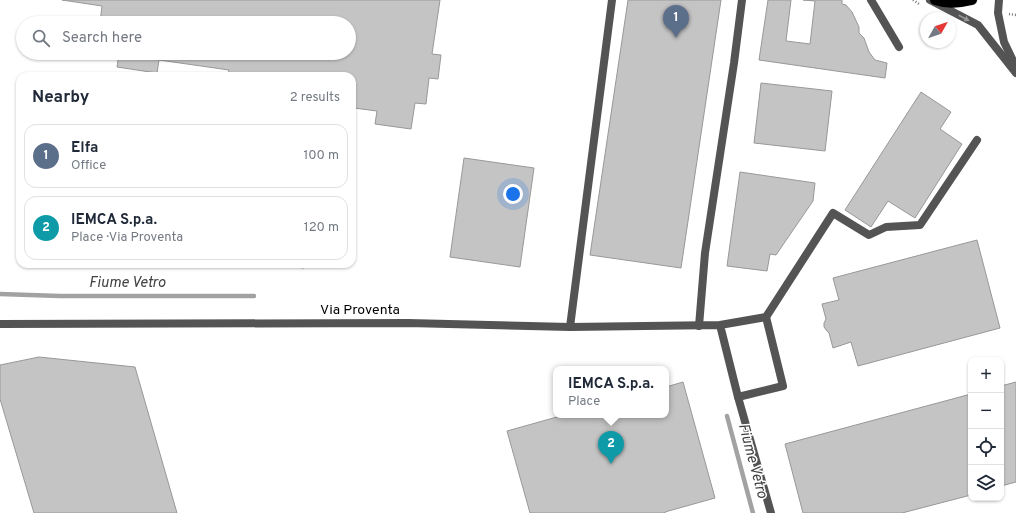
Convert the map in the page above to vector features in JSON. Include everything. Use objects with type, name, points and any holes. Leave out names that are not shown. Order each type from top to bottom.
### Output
[{"type":"main road","points":[[935,0],[941,2],[961,3],[972,0]]},
{"type":"street","points":[[570,328],[612,0]]},
{"type":"street","points":[[699,326],[705,253],[734,63],[742,0]]},
{"type":"street","points":[[871,0],[900,47]]},
{"type":"street","points":[[930,0],[978,26],[1016,73]]},
{"type":"street","points":[[999,0],[998,13],[1004,42],[1016,67]]},
{"type":"street","points":[[738,397],[783,386],[766,317],[833,213],[869,235],[886,227],[920,226],[977,140]]},
{"type":"street","name":"Via Proventa","points":[[0,324],[408,323],[570,328],[720,325],[766,317]]},
{"type":"street","points":[[720,325],[738,397],[771,513]]},
{"type":"building","points":[[62,0],[440,0],[432,54],[441,55],[438,79],[429,78],[426,104],[415,103],[411,129],[375,124],[377,111],[356,108],[356,72],[229,72],[229,70],[159,60],[356,60],[356,16],[101,16],[102,6]]},
{"type":"building","points":[[628,0],[721,0],[681,268],[590,255]]},
{"type":"building","points":[[768,0],[791,0],[786,41],[810,44],[815,1],[803,0],[842,0],[842,4],[846,5],[852,12],[859,27],[859,33],[864,38],[869,52],[875,60],[887,63],[885,78],[759,60]]},
{"type":"building","points":[[118,60],[159,60],[157,72],[117,67]]},
{"type":"building","points":[[761,83],[832,91],[825,151],[754,143]]},
{"type":"building","points":[[921,92],[951,112],[940,129],[962,144],[915,218],[888,201],[871,227],[845,210]]},
{"type":"building","points":[[464,158],[534,168],[520,267],[450,257]]},
{"type":"building","points":[[740,172],[815,183],[813,201],[776,255],[770,254],[767,271],[727,266]]},
{"type":"building","points":[[977,240],[1000,328],[858,366],[851,342],[833,348],[829,333],[824,327],[826,319],[822,304],[839,300],[833,278]]},
{"type":"building","points":[[39,357],[135,367],[177,513],[34,513],[0,399],[0,365]]},
{"type":"building","points":[[683,382],[715,498],[665,513],[530,513],[507,431],[553,418],[669,418],[669,386]]},
{"type":"building","points":[[1016,382],[1016,482],[1004,485],[1004,393],[1004,385]]},
{"type":"building","points":[[968,395],[968,496],[902,513],[803,513],[785,444]]},
{"type":"waterway","name":"Fiume Vetro","points":[[0,294],[60,296],[254,296]]},
{"type":"waterway","name":"Fiume Vetro","points":[[727,416],[753,513]]},
{"type":"place","name":"Elfa","points":[[676,38]]},
{"type":"place","name":"IEMCA S.p.a.","points":[[611,464]]}]
